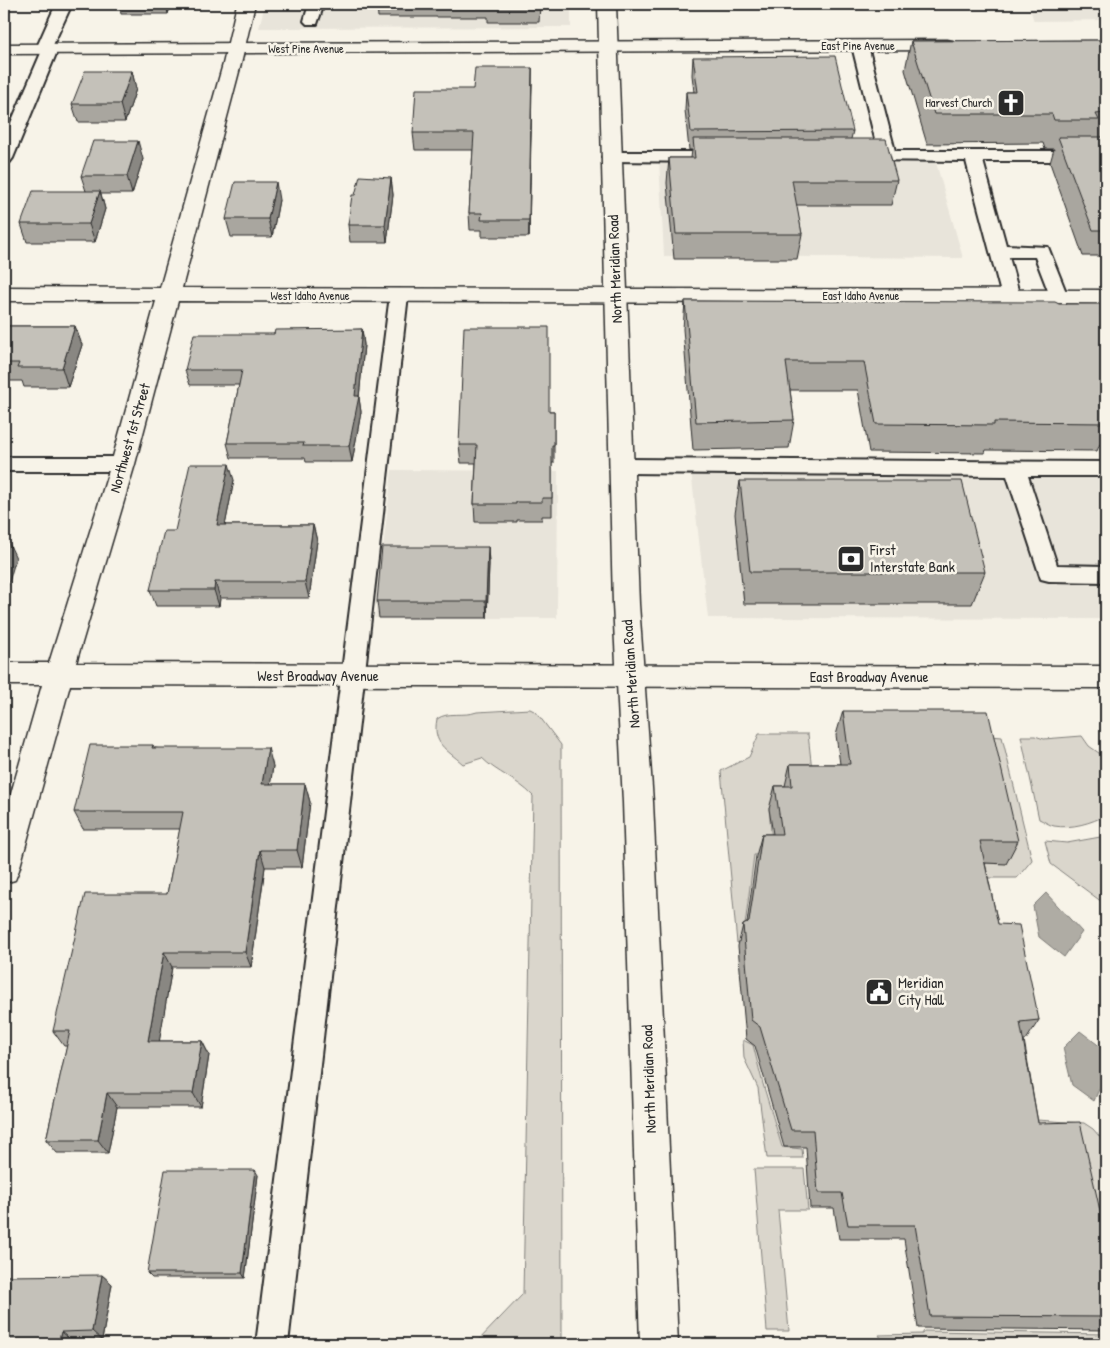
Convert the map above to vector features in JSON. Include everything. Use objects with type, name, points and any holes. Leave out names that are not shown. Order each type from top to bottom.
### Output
[{"type":"street","name":"Northwest 1st Street","points":[[4,870],[59,674],[124,464],[236,49],[246,4]]},
{"type":"street","name":"North Meridian Road","points":[[607,4],[626,604],[632,677],[659,1344]]},
{"type":"street","name":"East Pine Avenue","points":[[609,48],[965,45]]},
{"type":"street","name":"West Pine Avenue","points":[[4,49],[609,48]]},
{"type":"street","name":"West Idaho Avenue","points":[[4,294],[169,296],[616,295]]},
{"type":"street","name":"East Idaho Avenue","points":[[616,295],[1106,297]]},
{"type":"street","name":"West Broadway Avenue","points":[[4,674],[632,677]]},
{"type":"street","name":"East Broadway Avenue","points":[[632,677],[1106,678]]},
{"type":"lane","points":[[4,158],[64,4]]},
{"type":"lane","points":[[312,20],[316,4]]},
{"type":"lane","points":[[860,46],[888,156]]},
{"type":"lane","points":[[611,157],[734,156]]},
{"type":"lane","points":[[840,156],[1106,156]]},
{"type":"lane","points":[[973,156],[1011,297]]},
{"type":"lane","points":[[999,252],[1042,250],[1059,297]]},
{"type":"lane","points":[[272,1344],[398,295]]},
{"type":"lane","points":[[4,464],[124,464]]},
{"type":"lane","points":[[623,466],[1106,470]]},
{"type":"lane","points":[[1015,469],[1049,573],[1106,574]]},
{"type":"shaded area","points":[[265,4],[571,4],[571,27],[259,28]]},
{"type":"shaded area","points":[[1028,4],[1106,4],[1106,20],[1034,21]]},
{"type":"shaded area","points":[[659,159],[935,159],[963,258],[664,256]]},
{"type":"shaded area","points":[[392,470],[558,471],[557,618],[375,618]]},
{"type":"shaded area","points":[[691,471],[1106,472],[1106,619],[708,618]]},
{"type":"shaded area","points":[[530,709],[536,712],[561,745],[562,1344],[475,1344],[523,1294],[533,796],[482,758],[463,764],[442,745],[436,727],[437,719],[446,715]]},
{"type":"shaded area","points":[[759,734],[808,734],[814,788],[786,808],[769,808],[773,854],[754,855],[743,941],[737,943],[721,771],[749,757]]},
{"type":"shaded area","points":[[979,735],[1002,737],[1032,860],[1017,878],[987,878],[969,863],[1006,863]]},
{"type":"shaded area","points":[[1021,736],[1035,736],[1044,739],[1082,736],[1089,746],[1106,758],[1106,815],[1088,823],[1067,827],[1052,825],[1039,819]]},
{"type":"shaded area","points":[[1106,836],[1106,905],[1051,864],[1045,841],[1067,843]]},
{"type":"shaded area","points":[[1046,893],[1082,932],[1064,957],[1039,937],[1033,906]]},
{"type":"shaded area","points":[[1080,1031],[1106,1051],[1106,1073],[1094,1101],[1072,1085],[1063,1048]]},
{"type":"shaded area","points":[[743,1040],[753,1045],[782,1147],[802,1149],[803,1158],[767,1158],[758,1088],[744,1058]]},
{"type":"shaded area","points":[[1022,1045],[1037,1120],[1084,1123],[1093,1129],[1106,1144],[1106,1317],[1024,1140]]},
{"type":"shaded area","points":[[754,1169],[804,1169],[808,1210],[778,1210],[789,1331],[767,1331]]},
{"type":"shaded area","points":[[924,1331],[1106,1334],[1106,1344],[884,1343],[879,1335],[922,1334]]},
{"type":"building","points":[[1106,40],[1106,113],[1096,114],[1099,120],[1054,120],[1052,114],[934,114],[911,41]]},
{"type":"building","points":[[835,56],[853,131],[691,132],[686,92],[698,92],[693,57]]},
{"type":"building","points":[[475,68],[532,68],[529,220],[481,220],[482,213],[469,213],[474,133],[413,133],[416,89],[473,89]]},
{"type":"building","points":[[85,71],[132,71],[120,104],[72,104]]},
{"type":"building","points":[[1058,137],[1103,137],[1106,144],[1106,230],[1093,230]]},
{"type":"building","points":[[693,139],[886,139],[897,180],[792,180],[802,234],[676,234],[669,158],[695,158]]},
{"type":"building","points":[[93,141],[138,141],[127,176],[81,176]]},
{"type":"building","points":[[360,176],[391,178],[385,225],[348,225],[352,195],[355,195]]},
{"type":"building","points":[[235,182],[276,182],[268,219],[226,219]]},
{"type":"building","points":[[33,191],[100,191],[89,224],[21,224]]},
{"type":"building","points":[[685,301],[1055,302],[1059,304],[1106,304],[1106,423],[994,422],[994,425],[876,424],[864,362],[786,362],[794,420],[696,422]]},
{"type":"building","points":[[4,326],[75,326],[62,368],[17,368],[19,363],[4,363]]},
{"type":"building","points":[[464,327],[549,327],[549,411],[554,411],[552,498],[542,498],[542,502],[516,502],[516,504],[474,504],[477,445],[459,445]]},
{"type":"building","points":[[362,329],[355,396],[359,396],[349,446],[303,446],[304,443],[227,443],[242,370],[185,370],[194,334],[274,334],[275,330]]},
{"type":"building","points":[[190,464],[229,464],[217,525],[313,525],[305,582],[215,582],[214,590],[150,590],[164,531],[175,531]]},
{"type":"building","points":[[740,481],[962,481],[985,572],[750,572]]},
{"type":"building","points":[[4,541],[8,541],[4,554]]},
{"type":"building","points":[[382,547],[488,547],[486,601],[377,601]]},
{"type":"building","name":"Meridian City Hall","points":[[843,711],[988,711],[1018,841],[980,841],[998,924],[1019,925],[1039,1020],[1020,1022],[1038,1123],[1080,1122],[1106,1237],[1106,1317],[930,1316],[915,1225],[848,1225],[842,1193],[818,1193],[813,1130],[791,1130],[760,1027],[751,1020],[743,925],[749,922],[762,834],[782,834],[775,786],[792,786],[790,764],[850,764]]},
{"type":"building","points":[[90,745],[153,745],[152,748],[268,748],[262,784],[305,784],[297,850],[260,850],[245,952],[164,952],[148,1041],[202,1041],[193,1093],[107,1093],[98,1140],[46,1140],[70,1031],[53,1031],[85,894],[167,894],[183,812],[74,812]]},
{"type":"building","points":[[165,1170],[255,1170],[242,1273],[147,1273]]},
{"type":"building","points":[[102,1275],[92,1331],[61,1332],[58,1344],[4,1344],[4,1276]]},
{"type":"place","name":"Harvest Church","points":[[1011,103]]},
{"type":"place","name":"First Interstate Bank","points":[[851,559]]},
{"type":"place","name":"Meridian City Hall","points":[[879,992]]}]
